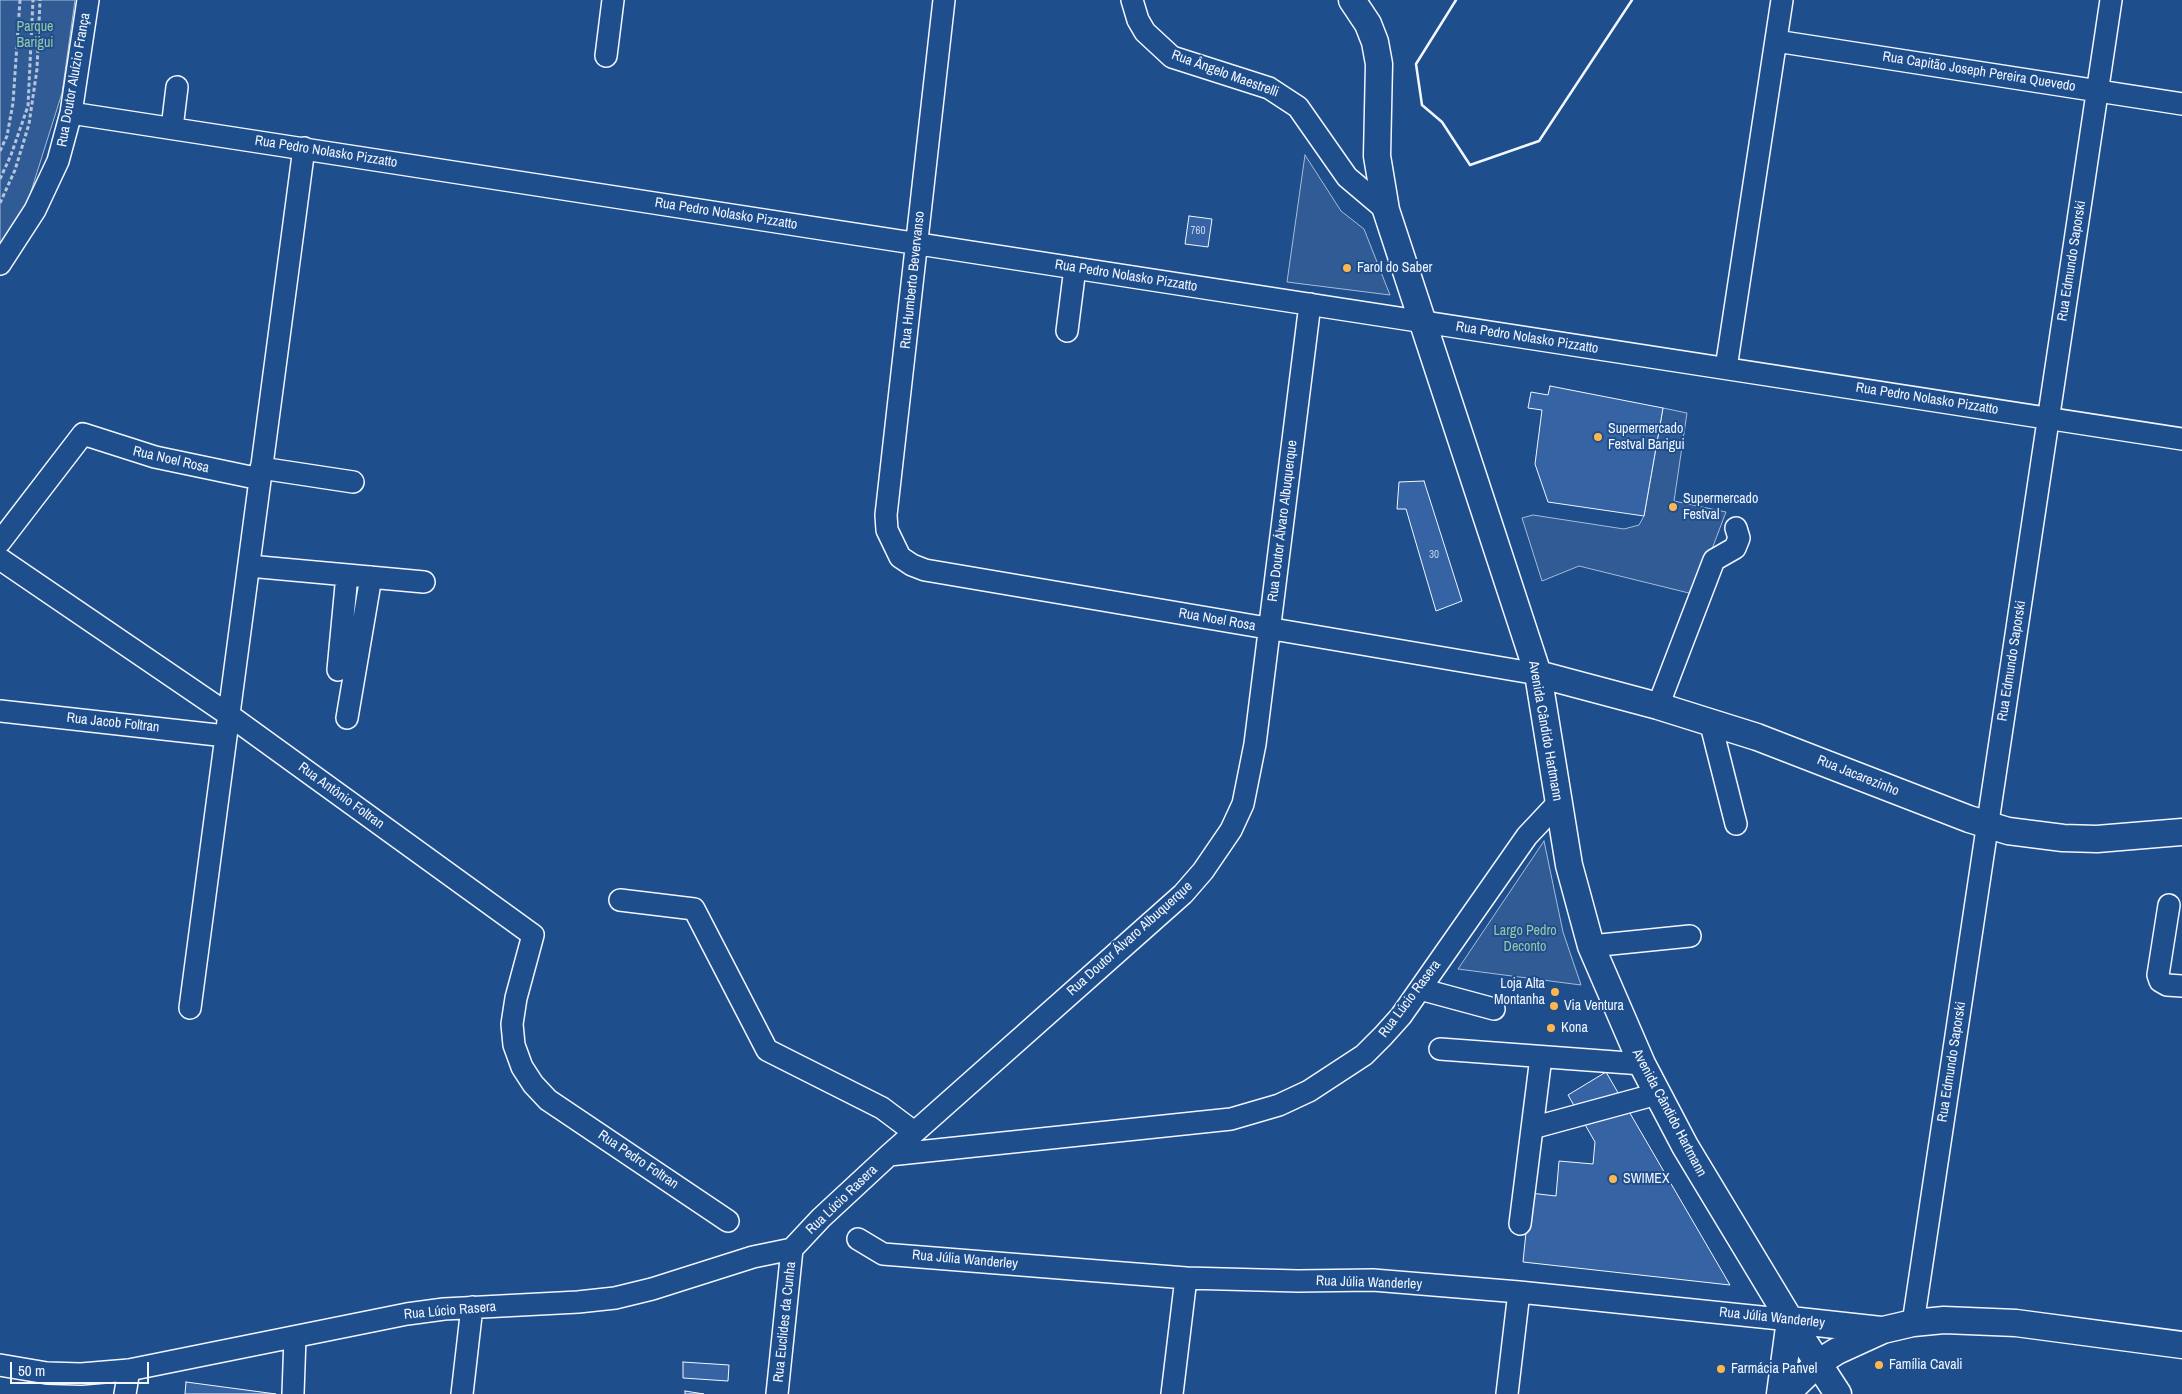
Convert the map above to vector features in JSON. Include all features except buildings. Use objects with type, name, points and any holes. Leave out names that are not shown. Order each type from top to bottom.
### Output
[{"type":"main road","name":"Avenida Cândido Hartmann","points":[[1356,2],[1375,42],[1378,64],[1376,156],[1386,210],[1538,674],[1569,865],[1591,946],[1621,1020],[1685,1146],[1790,1320],[1838,1394]]},
{"type":"main road","name":"Rua Jacarezinho","points":[[1538,674],[1710,721],[1792,749],[1988,826],[2034,836],[2097,839],[2182,832]]},
{"type":"main road","name":"Rua Júlia Wanderley","points":[[1790,1320],[1883,1330]]},
{"type":"main road","points":[[1780,1394],[1790,1320]]},
{"type":"main road","name":"Rua Júlia Wanderley","points":[[1786,1394],[1818,1363],[1858,1340],[1883,1330],[1913,1323],[1952,1320],[2016,1323],[2182,1345]]},
{"type":"street","name":"Rua Doutor Aluízio França","points":[[0,264],[19,238],[48,185],[58,162],[71,113],[88,0]]},
{"type":"street","points":[[606,56],[613,0]]},
{"type":"street","name":"Rua Humberto Bevervanso","points":[[900,557],[888,530],[886,515],[944,0]]},
{"type":"street","name":"Rua Ângelo Maestrelli","points":[[1132,0],[1145,32],[1172,57],[1269,88],[1298,107],[1347,177],[1386,210]]},
{"type":"street","points":[[1726,368],[1782,0]]},
{"type":"street","name":"Rua Edmundo Saporski","points":[[1913,1323],[2111,0]]},
{"type":"street","name":"Rua Capitão Joseph Pereira Quevedo","points":[[1776,41],[2182,104]]},
{"type":"street","points":[[172,128],[177,87]]},
{"type":"street","name":"Rua Pedro Nolasko Pizzatto","points":[[71,113],[2182,439]]},
{"type":"street","points":[[190,1008],[304,148]]},
{"type":"street","points":[[1067,331],[1075,268]]},
{"type":"street","name":"Rua Doutor Álvaro Albuquerque","points":[[889,1155],[1183,894],[1218,851],[1243,804],[1251,772],[1310,304]]},
{"type":"street","name":"Rua Noel Rosa","points":[[0,542],[83,434],[155,458],[261,474],[353,482]]},
{"type":"street","points":[[1658,706],[1667,678],[1714,560],[1735,548],[1739,538],[1736,528]]},
{"type":"street","name":"Rua Noel Rosa","points":[[900,557],[912,565],[925,570],[1538,674]]},
{"type":"street","name":"Rua Antônio Foltran","points":[[0,559],[228,725],[533,935],[516,998],[512,1031],[514,1045],[522,1067],[533,1084],[548,1100]]},
{"type":"street","points":[[249,566],[424,582]]},
{"type":"street","points":[[338,670],[347,575]]},
{"type":"street","points":[[347,718],[371,577]]},
{"type":"street","name":"Rua Jacob Foltran","points":[[0,711],[228,725]]},
{"type":"street","points":[[1710,721],[1736,824]]},
{"type":"street","name":"Rua Lúcio Rasera","points":[[0,1365],[48,1373],[81,1374],[129,1370],[407,1314],[472,1307],[578,1302],[615,1298],[652,1289],[753,1257],[792,1249],[821,1218],[889,1155],[1213,1122],[1255,1113],[1310,1091],[1364,1054],[1401,1016],[1527,836],[1558,803]]},
{"type":"street","points":[[620,900],[694,909],[767,1050],[882,1108],[914,1132]]},
{"type":"street","points":[[2169,906],[2158,975],[2160,981],[2167,985],[2182,986]]},
{"type":"street","points":[[1591,946],[1690,936]]},
{"type":"street","points":[[1420,989],[1494,1009]]},
{"type":"street","points":[[1440,1049],[1642,1064]]},
{"type":"street","points":[[1520,1224],[1541,1057]]},
{"type":"street","points":[[1532,1128],[1657,1094]]},
{"type":"street","name":"Rua Pedro Foltran","points":[[548,1100],[728,1221]]},
{"type":"street","name":"Rua Júlia Wanderley","points":[[858,1239],[883,1254],[1186,1278],[1298,1281],[1373,1280],[1519,1292],[1790,1320]]},
{"type":"street","name":"Rua Euclides da Cunha","points":[[777,1394],[792,1249]]},
{"type":"street","points":[[1172,1394],[1186,1278]]},
{"type":"street","points":[[1507,1394],[1519,1292]]},
{"type":"street","points":[[462,1394],[472,1307]]},
{"type":"street","points":[[293,1394],[295,1337]]},
{"type":"street","points":[[125,1394],[129,1370]]},
{"type":"path","points":[[0,151],[7,136],[14,103],[20,0]]},
{"type":"path","points":[[0,179],[11,155],[28,106],[33,0]]},
{"type":"path","points":[[0,203],[15,170],[29,124],[37,69],[40,0]]},
{"type":"shaded area","name":"Parque Barigui","points":[[0,0],[75,0],[62,93],[28,201],[0,243]]},
{"type":"shaded area","points":[[1305,155],[1341,211],[1364,229],[1390,295],[1287,282]]},
{"type":"shaded area","name":"Supermercado Festval","points":[[1663,408],[1687,413],[1674,501],[1726,512],[1697,595],[1579,566],[1542,581],[1522,518],[1533,515],[1624,529],[1639,525],[1644,516]]},
{"type":"shaded area","name":"Largo Pedro Deconto","points":[[1544,841],[1563,932],[1581,985],[1458,969]]},
{"type":"wall","points":[[1456,0],[1416,64],[1422,105],[1442,122],[1470,165],[1539,141],[1632,0]]},
{"type":"place","name":"Farol do Saber","points":[[1347,268]]},
{"type":"place","name":"Supermercado Festval Barigui","points":[[1598,437]]},
{"type":"place","name":"Supermercado Festval","points":[[1673,507]]},
{"type":"place","name":"Loja Alta Montanha","points":[[1555,992]]},
{"type":"place","name":"Via Ventura","points":[[1554,1006]]},
{"type":"place","name":"Kona","points":[[1551,1028]]},
{"type":"place","name":"SWIMEX","points":[[1613,1179]]},
{"type":"place","name":"Família Cavali","points":[[1879,1365]]},
{"type":"place","name":"Farmácia Panvel","points":[[1721,1369]]}]
